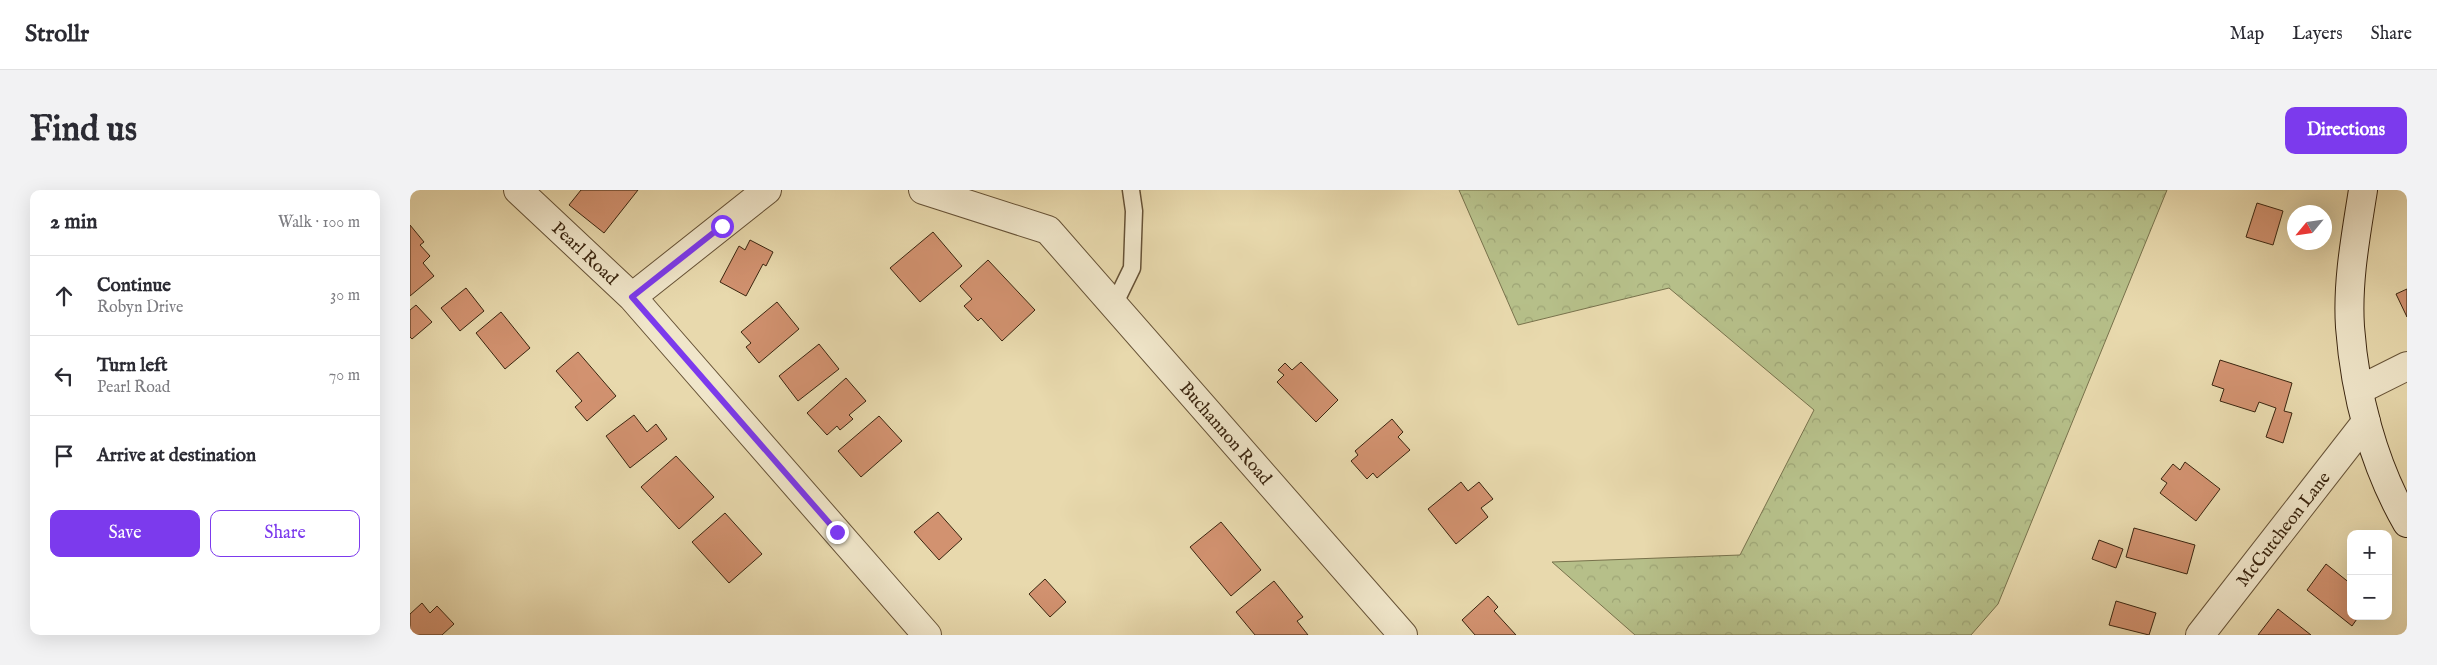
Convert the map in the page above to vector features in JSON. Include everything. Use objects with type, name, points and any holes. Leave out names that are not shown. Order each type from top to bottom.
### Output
[{"type":"street","name":"Pearl Road","points":[[518,190],[632,297],[927,635]]},
{"type":"street","points":[[632,297],[767,190]]},
{"type":"street","name":"Buchannon Road","points":[[923,190],[1048,230],[1403,635]]},
{"type":"street","points":[[2363,190],[2352,260],[2350,326],[2359,390],[2366,422],[2381,469],[2407,523]]},
{"type":"street","points":[[2359,390],[2407,366]]},
{"type":"street","name":"McCutcheon Lane","points":[[2200,635],[2366,422]]},
{"type":"lane","points":[[1114,305],[1132,268],[1134,211],[1132,190]]},
{"type":"green space","points":[[1459,190],[2167,190],[1998,604],[1971,635],[1635,635],[1552,562],[1740,555],[1814,410],[1669,288],[1518,325]]},
{"type":"building","points":[[581,190],[638,190],[604,233],[569,205]]},
{"type":"building","points":[[2257,203],[2283,211],[2273,245],[2246,237]]},
{"type":"building","points":[[410,225],[424,242],[420,245],[430,256],[423,263],[434,276],[410,296]]},
{"type":"building","points":[[933,232],[962,266],[920,302],[890,268]]},
{"type":"building","points":[[750,240],[773,252],[766,266],[763,264],[746,296],[720,282],[739,246],[745,250]]},
{"type":"building","points":[[988,260],[1035,310],[1002,341],[981,318],[978,321],[964,306],[972,299],[960,286]]},
{"type":"building","points":[[466,288],[484,311],[460,331],[441,308]]},
{"type":"building","points":[[2407,289],[2407,317],[2396,294]]},
{"type":"building","points":[[777,302],[799,329],[759,363],[746,347],[751,343],[741,332]]},
{"type":"building","points":[[416,305],[432,322],[412,339],[410,337],[410,310]]},
{"type":"building","points":[[501,312],[530,348],[505,369],[476,333]]},
{"type":"building","points":[[819,344],[839,369],[798,401],[779,376]]},
{"type":"building","points":[[578,352],[616,396],[587,421],[575,407],[582,401],[556,371]]},
{"type":"building","points":[[2220,360],[2292,383],[2284,411],[2292,413],[2283,443],[2266,437],[2276,408],[2259,402],[2255,412],[2220,401],[2224,389],[2212,385]]},
{"type":"building","points":[[1301,362],[1338,400],[1316,422],[1277,382],[1284,375],[1278,370],[1285,363],[1292,370]]},
{"type":"building","points":[[846,378],[866,401],[849,415],[853,419],[840,430],[837,426],[827,435],[807,413]]},
{"type":"building","points":[[634,415],[647,432],[656,424],[667,439],[630,468],[606,436]]},
{"type":"building","points":[[879,416],[902,441],[861,477],[838,451]]},
{"type":"building","points":[[1392,419],[1403,432],[1398,437],[1410,450],[1377,478],[1373,473],[1367,479],[1351,461],[1358,455],[1355,451]]},
{"type":"building","points":[[676,456],[714,497],[679,529],[641,487]]},
{"type":"building","points":[[2185,462],[2220,489],[2196,521],[2160,493],[2167,483],[2161,479],[2173,464],[2180,470]]},
{"type":"building","points":[[1461,482],[1468,491],[1479,482],[1493,499],[1481,508],[1488,517],[1456,544],[1428,509]]},
{"type":"building","points":[[938,512],[962,539],[939,560],[914,532]]},
{"type":"building","points":[[725,513],[762,554],[729,583],[692,542]]},
{"type":"building","points":[[1221,522],[1261,570],[1231,596],[1190,547]]},
{"type":"building","points":[[2134,528],[2195,545],[2187,574],[2126,557]]},
{"type":"building","points":[[2099,540],[2123,549],[2116,568],[2092,559]]},
{"type":"building","points":[[2326,564],[2347,581],[2347,620],[2356,620],[2352,626],[2307,590]]},
{"type":"building","points":[[1045,579],[1066,602],[1050,617],[1029,594]]},
{"type":"building","points":[[1274,581],[1303,617],[1297,621],[1308,635],[1255,635],[1236,612]]},
{"type":"building","points":[[1488,596],[1498,607],[1494,611],[1516,635],[1475,635],[1462,620]]},
{"type":"building","points":[[2116,601],[2156,613],[2149,635],[2109,625]]},
{"type":"building","points":[[422,603],[430,613],[437,606],[454,624],[442,635],[410,635],[410,614]]},
{"type":"building","points":[[2278,609],[2311,635],[2258,635]]},
{"type":"route","points":[[722,226],[632,297],[837,532]]}]
